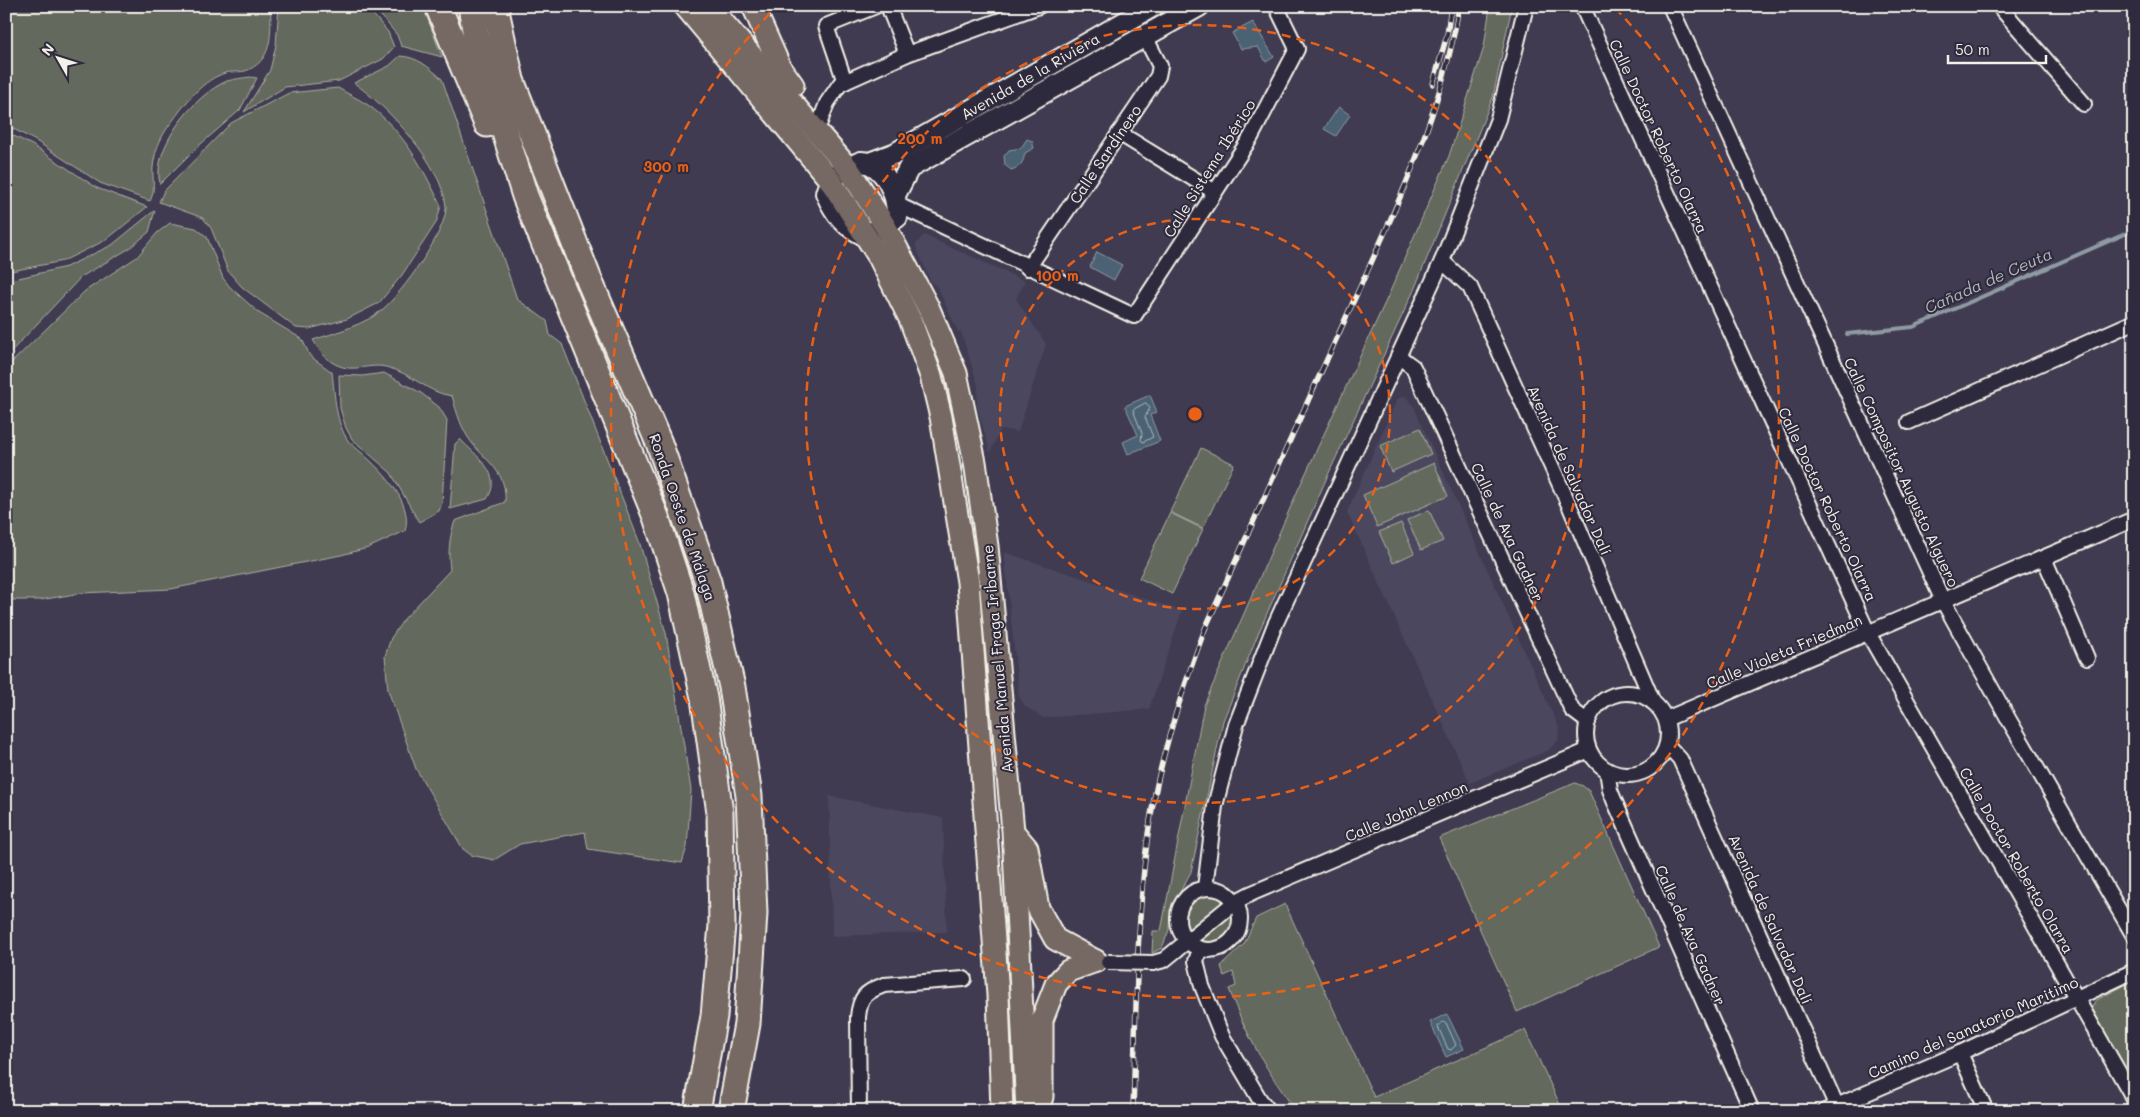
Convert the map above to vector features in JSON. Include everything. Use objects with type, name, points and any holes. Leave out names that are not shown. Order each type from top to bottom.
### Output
[{"type":"highway","points":[[438,6],[508,171],[525,196]]},
{"type":"highway","points":[[471,6],[476,36],[525,196]]},
{"type":"highway","name":"Ronda Oeste de Málaga","points":[[495,6],[511,80],[589,280],[659,443],[708,582],[732,687],[749,796],[754,913],[748,1024],[731,1111]]},
{"type":"highway","name":"Ronda Oeste de Málaga","points":[[525,196],[662,536],[681,593],[704,698],[720,813],[722,925],[714,1016],[697,1111]]},
{"type":"main road","points":[[685,6],[755,91],[828,186],[882,218]]},
{"type":"main road","points":[[709,6],[848,168],[882,218],[889,255]]},
{"type":"main road","points":[[753,6],[780,67],[820,122],[831,147]]},
{"type":"main road","name":"Avenida Manuel Fraga Iribarne","points":[[882,218],[889,255],[931,376],[941,416],[968,582],[998,995],[1002,1111]]},
{"type":"main road","name":"Avenida Manuel Fraga Iribarne","points":[[889,255],[929,309],[956,373],[975,462],[987,546],[1013,831],[1027,1111]]},
{"type":"main road","points":[[1013,831],[1027,848],[1038,908],[1055,939],[1061,957],[1056,984],[1042,1020],[1042,1097],[1037,1111]]},
{"type":"main road","points":[[1055,939],[1102,962]]},
{"type":"main road","points":[[1056,984],[1068,972],[1102,962]]},
{"type":"street","points":[[845,82],[826,26],[876,6]]},
{"type":"street","points":[[888,6],[907,54]]},
{"type":"street","points":[[820,122],[827,103],[840,84],[907,54],[1039,6]]},
{"type":"street","name":"Avenida de la Riviera","points":[[882,218],[909,168],[1199,6]]},
{"type":"street","name":"Calle Sistema Ibérico","points":[[1028,268],[1134,316],[1251,137],[1297,49],[1276,6]]},
{"type":"street","points":[[1205,888],[1215,806],[1236,725],[1274,626],[1442,261],[1498,119],[1526,6]]},
{"type":"street","name":"Calle Doctor Roberto Olarra","points":[[1582,6],[1868,633],[2134,1099]]},
{"type":"street","name":"Calle Compositor Augusto Alguero","points":[[1670,6],[1943,601],[2009,720],[2134,936]]},
{"type":"street","points":[[1999,6],[2084,104]]},
{"type":"street","name":"Avenida de la Riviera","points":[[1143,9],[1140,27],[1145,37]]},
{"type":"street","name":"Avenida de la Riviera","points":[[828,186],[848,168],[861,162],[872,162],[896,153],[1143,9]]},
{"type":"street","name":"Calle Sardinero","points":[[1028,268],[1158,76],[1160,66],[1145,37]]},
{"type":"street","points":[[1119,133],[1215,192]]},
{"type":"street","points":[[896,153],[891,162],[893,168],[904,175]]},
{"type":"street","points":[[872,162],[880,171],[882,218],[1028,268]]},
{"type":"street","name":"Avenida de Salvador Dalí","points":[[1442,261],[1470,288],[1574,516],[1653,702]]},
{"type":"street","points":[[1909,422],[2134,322]]},
{"type":"street","name":"Calle de Ava Gadner","points":[[1398,356],[1413,367],[1572,710],[1588,722]]},
{"type":"street","name":"Calle Violeta Friedman","points":[[1666,720],[2044,558],[2132,524]]},
{"type":"street","points":[[2044,558],[2087,658]]},
{"type":"street","points":[[1615,694],[1642,695],[1653,702],[1666,720],[1668,732],[1662,756],[1653,766],[1642,772],[1624,774],[1607,770],[1596,761],[1589,750],[1586,731],[1588,722],[1594,710],[1603,700],[1615,694]]},
{"type":"street","name":"Avenida de Salvador Dalí","points":[[1666,745],[1680,759],[1833,1109]]},
{"type":"street","name":"Calle John Lennon","points":[[1102,962],[1153,963],[1164,960],[1235,902],[1589,750]]},
{"type":"street","name":"Calle de Ava Gadner","points":[[1607,770],[1610,790],[1614,800],[1752,1111]]},
{"type":"street","points":[[1205,888],[1222,890],[1235,902],[1240,920],[1234,938],[1218,949],[1200,949],[1186,941],[1180,933],[1177,924],[1181,904],[1195,890],[1205,888]]},
{"type":"street","points":[[1200,949],[1196,961],[1202,986],[1222,1036],[1260,1100],[1269,1111]]},
{"type":"street","name":"Camino del Sanatorio Maritimo","points":[[1833,1109],[1960,1053],[2134,971]]},
{"type":"street","points":[[859,1111],[858,1017],[863,997],[872,990],[884,985],[964,979]]},
{"type":"street","points":[[1960,1053],[1986,1111]]},
{"type":"shaded area","points":[[924,235],[1025,281],[1016,299],[1046,344],[1018,432],[1001,429],[990,453],[977,406],[978,385],[961,332],[958,332],[938,288],[931,282],[915,245]]},
{"type":"shaded area","points":[[1403,396],[1412,403],[1559,728],[1558,740],[1549,750],[1470,783],[1347,512],[1397,399]]},
{"type":"shaded area","points":[[1004,552],[1182,611],[1149,709],[1043,718],[1025,706],[1019,696]]},
{"type":"shaded area","points":[[829,796],[943,818],[947,932],[832,936]]},
{"type":"green space","points":[[6,6],[271,6],[270,34],[267,51],[257,65],[245,71],[225,73],[217,76],[190,98],[170,125],[155,154],[153,193],[150,201],[100,183],[36,141],[6,125]]},
{"type":"green space","points":[[279,6],[366,6],[388,32],[394,47],[383,59],[339,81],[285,87],[244,112],[270,70],[276,45]]},
{"type":"green space","points":[[373,6],[423,6],[442,57],[401,46],[397,35]]},
{"type":"green space","points":[[1490,6],[1512,6],[1493,97],[1414,290],[1328,475],[1258,634],[1223,721],[1191,872],[1170,910],[1169,930],[1162,948],[1152,953],[1153,931],[1161,931],[1204,705],[1298,490],[1389,294],[1449,156],[1484,47]]},
{"type":"green space","points":[[400,56],[418,61],[442,79],[517,299],[547,321],[550,335],[562,344],[639,541],[666,633],[691,790],[687,847],[682,863],[588,849],[585,832],[520,844],[494,860],[471,855],[463,849],[416,769],[388,690],[385,656],[391,638],[404,619],[450,570],[449,545],[455,521],[505,502],[505,492],[500,475],[468,438],[452,396],[435,391],[404,374],[386,367],[350,368],[337,365],[323,354],[313,340],[359,324],[383,309],[412,276],[432,246],[444,218],[446,207],[443,191],[424,155],[397,121],[354,83],[389,66]]},
{"type":"green space","points":[[250,77],[257,78],[240,110],[194,150],[160,184],[159,170],[162,155],[178,124],[189,110],[215,88],[227,81]]},
{"type":"green space","points":[[338,88],[368,105],[402,138],[419,164],[441,206],[436,223],[402,275],[379,303],[347,319],[309,329],[296,328],[242,287],[228,271],[211,228],[203,218],[159,202],[164,191],[231,123],[289,93]]},
{"type":"green space","points":[[6,132],[32,145],[97,188],[147,207],[106,240],[63,261],[6,272]]},
{"type":"green space","points":[[155,210],[149,232],[130,248],[81,277],[6,357],[6,281],[66,267],[112,245]]},
{"type":"green space","points":[[170,223],[196,228],[207,237],[223,278],[230,287],[259,313],[302,339],[310,356],[332,372],[336,408],[344,434],[349,442],[369,459],[398,493],[404,506],[406,518],[405,531],[368,548],[341,555],[171,589],[81,593],[40,600],[6,600],[6,368],[85,291],[137,257],[157,233]]},
{"type":"green space","points":[[384,373],[421,393],[439,407],[447,420],[442,503],[439,511],[419,522],[391,473],[352,439],[346,428],[340,408],[339,375],[362,376]]},
{"type":"green space","points":[[1420,428],[1431,454],[1391,472],[1380,446]]},
{"type":"green space","points":[[460,439],[486,466],[492,481],[491,490],[487,499],[450,509],[455,444]]},
{"type":"green space","points":[[1201,448],[1234,464],[1203,528],[1170,512]]},
{"type":"green space","points":[[1434,463],[1448,496],[1377,527],[1363,495]]},
{"type":"green space","points":[[1429,510],[1443,541],[1421,550],[1407,520]]},
{"type":"green space","points":[[1170,513],[1203,529],[1172,594],[1139,578]]},
{"type":"green space","points":[[1401,523],[1414,553],[1393,563],[1379,532]]},
{"type":"green space","points":[[1575,783],[1589,791],[1659,947],[1517,1012],[1439,838]]},
{"type":"green space","points":[[1215,894],[1226,899],[1183,933],[1182,920],[1186,909],[1200,896]]},
{"type":"green space","points":[[1285,904],[1374,1097],[1525,1030],[1563,1111],[1296,1111],[1267,1068],[1242,1022],[1229,989],[1236,986],[1233,972],[1224,976],[1221,966],[1244,944],[1256,918]]},
{"type":"green space","points":[[1234,913],[1231,927],[1222,937],[1210,943],[1196,945]]},
{"type":"green space","points":[[2134,980],[2134,1084],[2092,1008],[2095,1001]]},
{"type":"water","points":[[1253,22],[1274,57],[1266,62],[1258,47],[1241,49],[1232,33]]},
{"type":"water","points":[[1339,107],[1350,115],[1336,136],[1324,129]]},
{"type":"water","points":[[1027,139],[1032,141],[1034,148],[1025,153],[1019,166],[1011,170],[1005,165],[1004,156],[1009,150],[1021,148]]},
{"type":"water","points":[[1097,252],[1122,265],[1114,280],[1090,267]]},
{"type":"water","points":[[1150,395],[1157,412],[1150,415],[1160,441],[1128,454],[1123,442],[1138,435],[1125,406]]},
{"type":"water","points":[[1447,1014],[1464,1049],[1446,1057],[1430,1022]]},
{"type":"waterway","name":"Cañada de Ceuta","points":[[1847,334],[1913,327],[2134,230]]},
{"type":"railway","points":[[1433,84],[1447,35],[1451,6]]},
{"type":"railway","points":[[1133,1111],[1137,972],[1144,868],[1152,808],[1171,730],[1205,629],[1379,246],[1412,168],[1440,88],[1459,6]]}]
